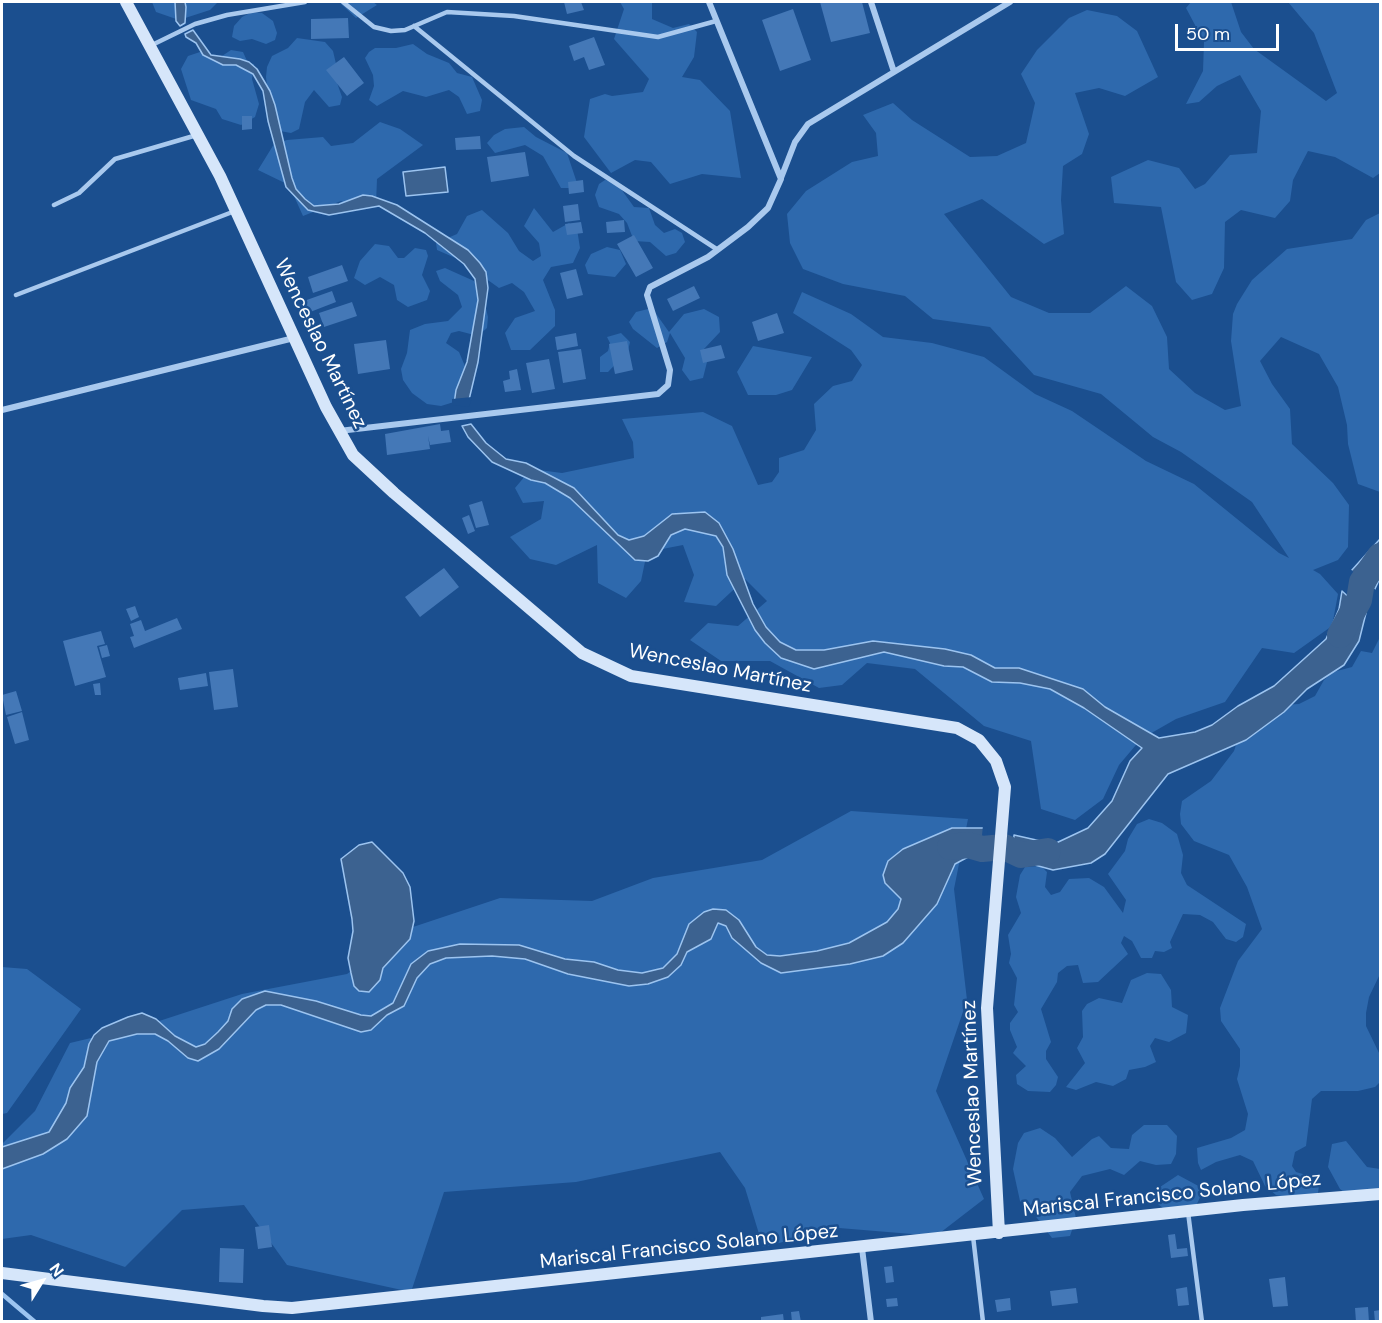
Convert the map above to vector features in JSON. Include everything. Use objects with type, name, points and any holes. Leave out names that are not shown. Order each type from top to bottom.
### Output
[{"type":"main road","name":"Wenceslao Martínez","points":[[126,2],[236,211],[339,431],[353,455],[394,493],[582,653],[631,676],[957,728],[980,740],[996,760],[1005,787],[995,885],[987,1008],[999,1233]]},
{"type":"main road","name":"Mariscal Francisco Solano López","points":[[2,1273],[292,1308],[1188,1212],[1380,1194]]},
{"type":"street","points":[[709,2],[781,179]]},
{"type":"street","points":[[871,2],[894,72]]},
{"type":"street","points":[[339,431],[658,394],[668,385],[670,370],[647,294],[650,286],[718,250],[768,208],[795,142],[808,124],[1010,2]]},
{"type":"street","points":[[2,410],[294,338]]},
{"type":"street","points":[[862,1248],[870,1322]]},
{"type":"lane","points":[[150,46],[195,24],[227,15],[305,2]]},
{"type":"lane","points":[[344,2],[374,27],[391,31],[414,26],[447,12],[514,16],[658,37],[716,21]]},
{"type":"lane","points":[[414,26],[574,156],[718,250]]},
{"type":"lane","points":[[54,204],[79,193],[115,159],[197,135]]},
{"type":"lane","points":[[16,295],[236,211]]},
{"type":"lane","points":[[1188,1212],[1202,1322]]},
{"type":"lane","points":[[973,1236],[983,1322]]},
{"type":"shaded area","points":[[152,2],[218,2],[210,10],[179,20],[156,12]]},
{"type":"shaded area","points":[[175,2],[185,2],[185,23],[180,26],[176,21]]},
{"type":"shaded area","points":[[339,2],[373,2],[377,5],[356,18]]},
{"type":"shaded area","points":[[620,2],[652,2],[652,19],[673,28],[689,24],[697,32],[694,57],[682,77],[700,80],[730,111],[741,178],[702,174],[670,184],[651,162],[635,160],[611,173],[584,137],[590,99],[605,94],[612,96],[643,92],[649,79],[614,39],[624,9]]},
{"type":"shaded area","points":[[1191,2],[1231,2],[1241,32],[1254,49],[1326,101],[1337,93],[1314,33],[1288,2],[1380,2],[1380,173],[1373,178],[1335,157],[1308,151],[1293,180],[1290,201],[1275,218],[1241,210],[1225,222],[1224,268],[1212,294],[1192,300],[1176,282],[1161,207],[1114,203],[1111,177],[1148,160],[1179,168],[1195,189],[1205,184],[1230,155],[1257,153],[1261,111],[1240,75],[1217,86],[1199,102],[1186,104],[1203,71],[1204,42],[1186,8]]},
{"type":"shaded area","points":[[1087,10],[1117,16],[1137,31],[1158,77],[1125,96],[1099,88],[1075,93],[1089,134],[1082,154],[1063,166],[1061,200],[1064,234],[1044,244],[982,199],[944,214],[1011,297],[1049,313],[1090,313],[1126,286],[1152,306],[1167,337],[1169,369],[1195,393],[1225,410],[1241,406],[1231,341],[1233,314],[1252,280],[1287,249],[1352,239],[1366,220],[1380,213],[1380,492],[1358,484],[1338,387],[1319,354],[1281,337],[1260,361],[1272,384],[1290,409],[1292,444],[1333,483],[1349,505],[1348,547],[1338,560],[1313,570],[1320,574],[1338,594],[1332,626],[1294,653],[1262,648],[1225,702],[1176,719],[1141,739],[1119,765],[1103,799],[1075,820],[1041,809],[1031,741],[984,726],[915,669],[867,663],[842,685],[819,688],[770,661],[721,661],[690,640],[708,623],[738,626],[767,601],[745,579],[716,606],[684,602],[694,575],[683,545],[647,552],[641,581],[626,598],[598,583],[597,545],[556,565],[530,559],[510,537],[541,519],[544,501],[523,503],[515,488],[531,469],[562,473],[634,458],[633,442],[622,419],[703,412],[732,426],[758,485],[772,482],[779,472],[779,458],[804,450],[816,430],[814,404],[833,386],[852,381],[862,365],[851,350],[793,313],[802,292],[851,314],[883,337],[932,343],[984,357],[1035,394],[1072,411],[1146,461],[1194,484],[1279,553],[1289,558],[1252,502],[1181,452],[1153,437],[1101,394],[1034,375],[990,327],[933,319],[905,296],[843,284],[803,269],[790,243],[787,214],[806,191],[852,162],[878,156],[876,133],[863,115],[893,103],[912,120],[970,157],[997,156],[1026,143],[1035,103],[1021,74],[1037,50],[1069,18]]},
{"type":"shaded area","points":[[252,12],[262,13],[273,21],[277,33],[275,40],[266,44],[252,39],[240,41],[232,37],[234,26],[242,17]]},
{"type":"shaded area","points":[[193,30],[211,55],[240,59],[249,62],[257,69],[275,105],[296,189],[305,199],[314,206],[339,204],[363,195],[397,205],[468,250],[480,263],[486,272],[488,288],[478,362],[468,404],[454,404],[456,390],[467,362],[478,300],[475,279],[464,264],[425,233],[379,206],[329,215],[308,210],[286,187],[268,121],[263,91],[253,74],[236,65],[223,65],[203,55],[196,43],[186,37],[185,34]]},
{"type":"shaded area","points":[[297,38],[325,42],[333,51],[337,68],[336,80],[342,97],[340,105],[329,107],[314,90],[305,102],[299,129],[291,133],[280,131],[271,121],[266,77],[272,56],[288,48]]},
{"type":"shaded area","points":[[413,44],[427,54],[449,63],[457,73],[472,77],[482,100],[480,111],[467,114],[459,97],[449,90],[426,97],[403,91],[377,106],[369,100],[374,86],[373,75],[365,58],[369,52],[375,48],[396,48]]},
{"type":"shaded area","points":[[231,50],[243,52],[248,63],[254,64],[252,79],[259,104],[255,117],[241,125],[222,119],[216,109],[191,100],[181,69],[188,56],[200,52],[210,58],[219,58]]},
{"type":"shaded area","points":[[380,122],[400,129],[423,145],[377,179],[376,204],[359,210],[341,201],[303,216],[289,185],[258,170],[274,144],[287,140],[323,137],[331,146],[353,143]]},
{"type":"shaded area","points":[[524,127],[536,137],[567,153],[577,183],[572,188],[561,188],[543,156],[525,145],[495,153],[487,143],[494,135],[505,129]]},
{"type":"shaded area","points":[[445,167],[448,192],[406,196],[403,172]]},
{"type":"shaded area","points":[[605,180],[616,182],[634,207],[649,208],[655,225],[664,233],[675,229],[682,233],[685,242],[676,253],[666,256],[650,242],[634,241],[627,223],[619,214],[599,207],[595,195],[599,184]]},
{"type":"shaded area","points":[[534,208],[553,232],[569,223],[577,229],[580,248],[573,263],[551,267],[543,280],[555,310],[555,326],[530,350],[511,350],[505,333],[515,318],[535,311],[524,292],[512,283],[499,288],[460,260],[437,250],[436,243],[457,234],[467,216],[482,210],[508,233],[519,251],[533,261],[541,256],[539,243],[524,226]]},
{"type":"shaded area","points":[[375,244],[389,246],[398,258],[404,258],[415,248],[426,250],[428,256],[422,275],[430,291],[427,300],[408,307],[397,300],[394,285],[380,277],[365,285],[354,278],[360,261]]},
{"type":"shaded area","points":[[607,247],[620,250],[626,264],[615,277],[588,274],[585,265],[591,254]]},
{"type":"shaded area","points":[[445,268],[474,281],[482,291],[488,317],[487,328],[478,336],[459,331],[451,333],[446,343],[459,352],[467,371],[454,402],[441,406],[427,404],[412,393],[403,380],[401,369],[407,353],[410,330],[425,324],[448,321],[462,307],[458,295],[440,281],[436,271]]},
{"type":"shaded area","points":[[652,308],[669,332],[684,314],[704,309],[719,317],[720,332],[704,349],[707,362],[703,378],[690,381],[682,370],[685,358],[670,333],[667,342],[657,348],[633,329],[629,322],[636,312]]},
{"type":"shaded area","points":[[621,333],[630,342],[628,351],[608,372],[600,372],[600,357],[608,351],[610,343],[607,337]]},
{"type":"shaded area","points":[[753,346],[812,357],[792,390],[776,395],[748,395],[737,372]]},
{"type":"shaded area","points":[[471,424],[486,443],[506,459],[526,463],[574,488],[618,535],[629,540],[644,536],[672,514],[705,512],[719,523],[733,549],[753,604],[766,627],[780,642],[796,650],[824,650],[873,641],[945,649],[971,655],[995,668],[1019,668],[1083,689],[1105,707],[1159,738],[1195,732],[1212,725],[1238,706],[1274,686],[1326,639],[1339,609],[1342,591],[1366,613],[1359,641],[1344,665],[1307,689],[1284,712],[1246,740],[1168,774],[1105,854],[1091,863],[1053,870],[1013,859],[1014,835],[1054,844],[1088,828],[1112,801],[1130,761],[1142,748],[1084,708],[1050,689],[1020,683],[992,682],[963,667],[944,666],[884,652],[814,669],[781,658],[755,630],[727,575],[723,547],[716,536],[685,529],[671,535],[658,556],[648,561],[635,560],[570,498],[545,483],[531,480],[492,462],[468,437],[462,426]]},
{"type":"shaded area","points":[[1380,539],[1380,578],[1374,591],[1351,571]]},
{"type":"shaded area","points":[[1380,637],[1380,974],[1369,997],[1366,1026],[1380,1055],[1380,1082],[1375,1087],[1358,1091],[1321,1091],[1312,1099],[1306,1146],[1295,1152],[1292,1166],[1296,1172],[1313,1177],[1319,1185],[1318,1193],[1298,1200],[1276,1195],[1265,1186],[1253,1161],[1240,1155],[1216,1162],[1201,1170],[1198,1163],[1197,1148],[1231,1138],[1245,1130],[1248,1114],[1237,1079],[1240,1049],[1221,1021],[1220,1008],[1238,961],[1262,929],[1247,887],[1229,855],[1194,841],[1181,824],[1180,814],[1182,801],[1211,781],[1234,751],[1239,736],[1282,705],[1299,704],[1315,696],[1324,680],[1333,672],[1352,667],[1361,651],[1372,653]]},
{"type":"shaded area","points":[[851,811],[968,819],[954,889],[967,1000],[936,1091],[984,1199],[936,1236],[839,1228],[763,1247],[745,1188],[720,1152],[576,1182],[444,1192],[411,1292],[287,1265],[244,1205],[182,1210],[125,1267],[31,1235],[2,1239],[2,1144],[35,1111],[70,1043],[150,1024],[242,994],[347,974],[407,929],[500,898],[592,901],[653,878],[762,860]]},
{"type":"shaded area","points":[[1149,819],[1162,823],[1177,834],[1183,855],[1181,873],[1187,885],[1246,924],[1243,937],[1236,942],[1226,939],[1213,922],[1200,915],[1183,914],[1170,942],[1172,948],[1164,952],[1155,951],[1152,958],[1141,958],[1132,941],[1124,936],[1121,943],[1128,954],[1098,982],[1083,983],[1078,965],[1067,966],[1058,973],[1057,982],[1041,1009],[1051,1042],[1046,1051],[1046,1059],[1058,1077],[1056,1085],[1050,1092],[1028,1091],[1017,1084],[1016,1075],[1026,1066],[1013,1053],[1017,1047],[1010,1030],[1010,1023],[1018,1012],[1014,1005],[1017,978],[1009,963],[1011,954],[1008,935],[1021,913],[1016,897],[1020,875],[1025,867],[1041,866],[1047,872],[1045,887],[1051,895],[1060,892],[1069,879],[1089,878],[1104,887],[1123,913],[1126,900],[1108,874],[1125,851],[1128,839],[1137,824]]},
{"type":"shaded area","points":[[952,828],[985,828],[982,854],[970,856],[955,864],[937,904],[903,943],[883,956],[850,964],[781,973],[761,963],[732,938],[726,926],[718,923],[711,939],[687,952],[681,965],[668,977],[648,984],[629,986],[568,974],[525,959],[492,956],[446,958],[430,964],[417,978],[404,1006],[387,1015],[371,1030],[361,1032],[281,1005],[266,1005],[256,1010],[219,1049],[198,1061],[188,1058],[168,1041],[155,1034],[137,1034],[109,1041],[97,1062],[87,1116],[67,1139],[43,1154],[2,1169],[2,1147],[49,1132],[66,1103],[70,1088],[84,1067],[89,1044],[94,1035],[102,1028],[128,1017],[142,1013],[156,1019],[175,1036],[196,1047],[205,1044],[218,1032],[228,1021],[232,1009],[242,999],[265,991],[316,1001],[371,1016],[393,1003],[411,964],[428,951],[460,944],[519,945],[565,959],[594,962],[618,970],[642,973],[663,968],[677,954],[689,924],[704,912],[713,909],[726,910],[739,920],[756,947],[767,955],[780,956],[817,951],[849,943],[887,922],[898,909],[901,899],[885,883],[883,875],[888,861],[903,849]]},
{"type":"shaded area","points":[[372,842],[403,873],[410,887],[414,921],[410,939],[383,968],[380,980],[369,992],[359,991],[354,986],[351,973],[348,958],[353,931],[352,919],[341,859],[359,845]]},
{"type":"shaded area","points":[[2,967],[27,969],[81,1009],[7,1113],[2,1114]]},
{"type":"shaded area","points":[[1147,973],[1161,974],[1171,990],[1172,1007],[1188,1015],[1186,1033],[1169,1042],[1155,1038],[1150,1046],[1156,1062],[1129,1070],[1126,1079],[1113,1086],[1096,1082],[1076,1090],[1066,1087],[1085,1063],[1077,1048],[1083,1037],[1082,1011],[1087,1004],[1099,998],[1122,1003],[1131,980]]},
{"type":"shaded area","points":[[1144,1125],[1167,1125],[1177,1136],[1176,1154],[1171,1164],[1156,1165],[1140,1161],[1124,1175],[1110,1169],[1082,1176],[1070,1192],[1076,1218],[1070,1236],[1052,1238],[1034,1214],[1020,1201],[1013,1169],[1018,1143],[1024,1133],[1040,1128],[1055,1138],[1072,1157],[1092,1139],[1099,1136],[1111,1148],[1129,1149],[1132,1135]]},
{"type":"shaded area","points":[[1346,1141],[1367,1167],[1380,1169],[1380,1194],[1368,1201],[1356,1202],[1340,1189],[1328,1167],[1332,1144]]},
{"type":"shaded area","points":[[1178,1175],[1204,1189],[1195,1208],[1177,1219],[1154,1201],[1157,1189]]},
{"type":"pier","points":[[472,397],[469,407],[452,405],[452,399]]},
{"type":"pier","points":[[1349,568],[1377,591],[1376,593],[1349,573]]},
{"type":"pier","points":[[983,825],[988,828],[985,855],[980,857]]},
{"type":"building","points":[[564,2],[581,2],[584,10],[567,14]]},
{"type":"building","points":[[820,2],[862,2],[870,33],[831,42]]},
{"type":"building","points":[[793,9],[811,60],[780,71],[762,20]]},
{"type":"building","points":[[348,18],[349,38],[311,39],[311,19]]},
{"type":"building","points":[[594,37],[605,65],[589,70],[584,57],[574,61],[569,46]]},
{"type":"building","points":[[344,57],[364,83],[347,96],[326,70]]},
{"type":"building","points":[[242,116],[252,116],[252,129],[242,130]]},
{"type":"building","points":[[480,136],[481,149],[456,150],[455,138]]},
{"type":"building","points":[[525,152],[529,176],[491,182],[487,157]]},
{"type":"building","points":[[583,180],[584,192],[569,194],[568,182]]},
{"type":"building","points":[[578,204],[580,220],[565,222],[563,206]]},
{"type":"building","points":[[624,220],[625,232],[607,233],[606,222]]},
{"type":"building","points":[[581,222],[583,233],[567,235],[565,224]]},
{"type":"building","points":[[634,235],[653,268],[636,277],[617,244]]},
{"type":"building","points":[[342,265],[348,281],[313,293],[308,277]]},
{"type":"building","points":[[576,269],[583,295],[567,299],[560,273]]},
{"type":"building","points":[[694,286],[700,298],[673,311],[667,299]]},
{"type":"building","points":[[332,291],[336,302],[305,314],[301,302]]},
{"type":"building","points":[[352,302],[357,316],[324,327],[319,313]]},
{"type":"building","points":[[777,313],[784,333],[758,341],[752,322]]},
{"type":"building","points":[[576,333],[578,346],[557,350],[555,337]]},
{"type":"building","points":[[386,340],[390,369],[358,374],[354,344]]},
{"type":"building","points":[[627,341],[633,370],[615,374],[609,344]]},
{"type":"building","points":[[721,345],[725,358],[703,363],[700,350]]},
{"type":"building","points":[[581,349],[586,379],[563,383],[558,352]]},
{"type":"building","points":[[549,359],[555,389],[532,393],[526,363]]},
{"type":"building","points":[[517,369],[521,390],[505,392],[503,381],[510,379],[509,371]]},
{"type":"building","points":[[440,424],[441,431],[449,430],[451,442],[430,445],[428,436],[430,449],[387,455],[385,434]]},
{"type":"building","points":[[482,501],[489,525],[476,528],[469,505]]},
{"type":"building","points":[[469,515],[475,531],[468,534],[462,518]]},
{"type":"building","points":[[444,568],[459,587],[420,617],[405,597]]},
{"type":"building","points":[[135,606],[139,617],[131,621],[126,609]]},
{"type":"building","points":[[177,618],[182,629],[134,648],[130,637],[134,636],[130,624],[141,620],[145,631]]},
{"type":"building","points":[[101,631],[105,644],[97,646],[106,677],[75,686],[63,641]]},
{"type":"building","points":[[107,645],[110,656],[102,658],[99,647]]},
{"type":"building","points":[[233,669],[238,707],[214,710],[209,672]]},
{"type":"building","points":[[206,673],[208,686],[180,690],[178,678]]},
{"type":"building","points":[[100,683],[101,695],[95,695],[93,684]]},
{"type":"building","points":[[16,691],[22,711],[6,715],[2,695]]},
{"type":"building","points":[[22,712],[29,740],[15,744],[7,717]]},
{"type":"building","points":[[269,1225],[272,1247],[258,1249],[255,1227]]},
{"type":"building","points":[[1175,1234],[1177,1249],[1187,1248],[1188,1256],[1171,1258],[1168,1235]]},
{"type":"building","points":[[220,1248],[244,1249],[243,1283],[219,1282]]},
{"type":"building","points":[[892,1266],[894,1282],[886,1283],[884,1267]]},
{"type":"building","points":[[1285,1277],[1288,1306],[1273,1307],[1269,1279]]},
{"type":"building","points":[[1187,1287],[1189,1305],[1178,1306],[1176,1289]]},
{"type":"building","points":[[1076,1288],[1078,1303],[1052,1306],[1050,1291]]},
{"type":"building","points":[[897,1298],[898,1306],[887,1307],[886,1299]]},
{"type":"building","points":[[1010,1298],[1011,1310],[997,1312],[995,1300]]},
{"type":"building","points":[[1368,1307],[1369,1322],[1356,1322],[1355,1308]]},
{"type":"building","points":[[1380,1310],[1380,1322],[1375,1322],[1374,1311]]},
{"type":"building","points":[[799,1311],[801,1322],[792,1322],[791,1312]]},
{"type":"building","points":[[783,1314],[784,1322],[761,1322],[761,1317]]},
{"type":"waterway","points":[[1340,635],[1359,600],[1362,582],[1380,556]]},
{"type":"waterway","points":[[950,847],[968,845],[982,849],[1004,847],[1021,855],[1048,851]]},
{"type":"waterway","points":[[2,1294],[35,1322]]}]
